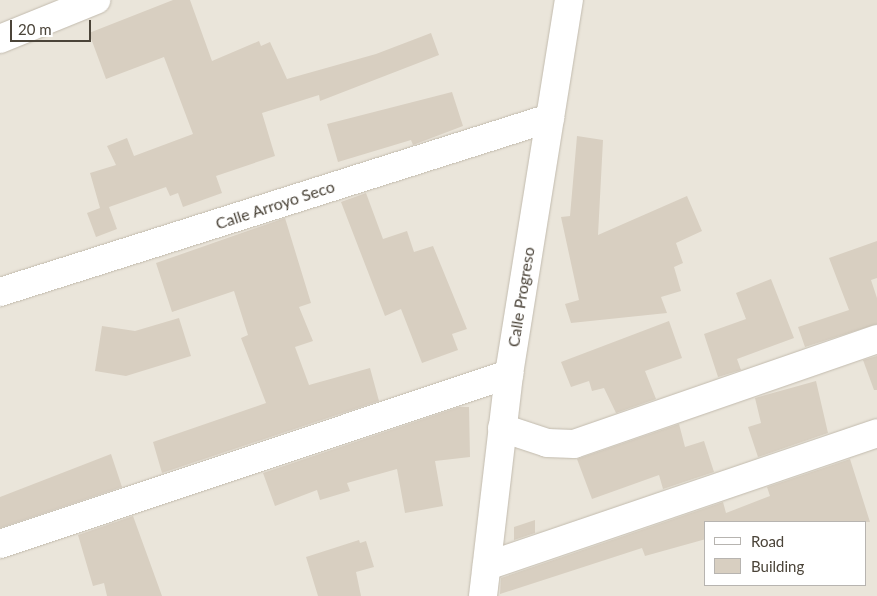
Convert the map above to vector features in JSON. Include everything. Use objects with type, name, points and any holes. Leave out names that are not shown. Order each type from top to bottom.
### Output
[{"type":"street","points":[[0,39],[96,0]]},
{"type":"street","name":"Calle Progreso","points":[[483,596],[509,374],[569,0]]},
{"type":"street","name":"Calle Arroyo Seco","points":[[0,292],[550,118]]},
{"type":"street","points":[[502,428],[547,443],[574,444],[877,338]]},
{"type":"street","points":[[0,544],[509,374]]},
{"type":"street","points":[[487,566],[877,434]]},
{"type":"shaded area","points":[[0,0],[877,0],[877,596],[0,596]]},
{"type":"building","points":[[173,0],[190,0],[212,61],[259,41],[261,46],[270,42],[287,79],[376,54],[431,33],[439,55],[320,101],[319,95],[262,113],[275,156],[216,176],[222,193],[183,207],[178,193],[170,196],[166,187],[109,207],[117,229],[96,237],[87,213],[100,208],[90,173],[116,165],[107,146],[127,138],[134,156],[193,134],[164,57],[106,79],[89,33]]},
{"type":"building","points":[[452,92],[463,126],[413,145],[411,140],[338,162],[327,124]]},
{"type":"building","points":[[577,136],[603,140],[598,235],[687,196],[702,231],[676,243],[683,263],[674,267],[681,291],[661,297],[667,313],[571,323],[565,304],[579,300],[561,217],[570,216]]},
{"type":"building","points":[[366,193],[383,239],[407,231],[414,252],[433,246],[467,329],[452,334],[458,350],[422,363],[401,309],[385,316],[341,202]]},
{"type":"building","points":[[285,218],[311,303],[299,307],[313,341],[295,347],[309,385],[370,368],[379,401],[162,473],[153,442],[266,403],[241,338],[248,335],[234,291],[172,312],[156,263]]},
{"type":"building","points":[[877,241],[877,278],[871,280],[877,298],[877,324],[805,347],[798,327],[849,310],[829,258]]},
{"type":"building","points":[[771,279],[794,338],[737,359],[741,370],[718,377],[704,334],[746,319],[736,293]]},
{"type":"building","points":[[179,318],[191,356],[126,376],[95,371],[102,326],[135,331]]},
{"type":"building","points":[[669,321],[682,358],[645,371],[656,399],[616,413],[604,388],[592,391],[589,381],[571,387],[561,362]]},
{"type":"building","points":[[877,356],[877,390],[874,390],[863,360]]},
{"type":"building","points":[[816,381],[828,433],[758,457],[748,427],[761,423],[755,398]]},
{"type":"building","points":[[459,407],[469,407],[470,457],[435,461],[443,506],[405,513],[397,469],[347,483],[350,491],[320,500],[317,490],[275,506],[263,473]]},
{"type":"building","points":[[679,424],[685,447],[704,441],[714,472],[663,489],[659,475],[592,499],[577,459]]},
{"type":"building","points":[[111,454],[122,487],[0,528],[0,497]]},
{"type":"building","points":[[850,459],[870,522],[704,521],[704,540],[645,556],[642,548],[500,594],[501,578],[723,502],[726,513],[770,496],[767,487]]},
{"type":"building","points":[[133,516],[162,596],[107,596],[104,583],[93,586],[78,535]]},
{"type":"building","points":[[535,520],[535,533],[514,540],[514,527]]},
{"type":"building","points":[[359,540],[360,543],[366,541],[374,567],[356,572],[361,596],[318,596],[306,557]]}]
